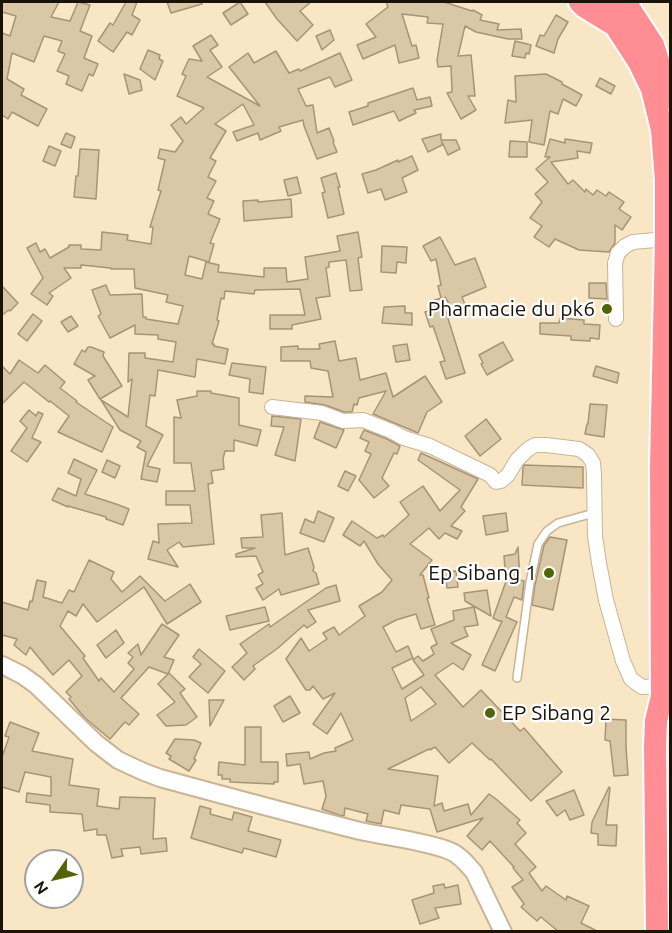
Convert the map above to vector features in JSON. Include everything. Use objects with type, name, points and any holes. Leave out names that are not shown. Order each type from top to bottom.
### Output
[{"type":"highway","points":[[580,2],[617,27]]},
{"type":"highway","points":[[600,2],[639,62],[652,89],[662,130],[666,180],[666,239],[661,466],[661,691],[670,751]]},
{"type":"highway","points":[[625,2],[653,45],[670,98]]},
{"type":"highway","points":[[657,925],[655,747],[661,691]]},
{"type":"highway","points":[[657,925],[663,879],[670,857]]},
{"type":"street","points":[[616,319],[615,262],[618,254],[625,246],[633,242],[666,239]]},
{"type":"street","points":[[272,407],[322,413],[344,421],[363,420],[404,438],[430,446],[490,475],[496,482],[501,482],[517,460],[535,445],[579,449],[588,455],[593,463],[594,474],[595,536],[606,600],[623,661],[631,679],[642,687],[661,691]]},
{"type":"street","points":[[2,665],[36,685],[96,743],[118,760],[144,772],[320,821],[452,852],[468,864],[474,872],[502,932]]},
{"type":"lane","points":[[517,678],[530,582],[538,544],[547,531],[558,523],[594,513]]},
{"type":"building","points":[[2,2],[59,2],[51,17],[70,21],[78,2],[90,5],[80,31],[92,36],[84,58],[98,64],[93,76],[89,74],[82,91],[66,84],[69,76],[57,71],[65,54],[58,51],[62,41],[44,36],[34,62],[12,53],[7,79],[24,89],[21,95],[47,109],[38,126],[12,112],[8,119],[2,115],[2,33],[10,36],[16,16],[2,12]]},
{"type":"building","points":[[126,2],[137,2],[132,15],[140,20],[132,35],[127,32],[113,52],[98,41],[110,23],[113,25]]},
{"type":"building","points":[[167,2],[202,2],[202,4],[171,13]]},
{"type":"building","points":[[240,2],[248,14],[231,25],[223,13]]},
{"type":"building","points":[[265,2],[311,2],[300,11],[313,25],[297,41]]},
{"type":"building","points":[[386,2],[444,2],[473,10],[482,15],[480,20],[499,24],[497,30],[521,29],[522,39],[508,39],[476,32],[465,26],[458,56],[471,55],[475,96],[468,96],[476,110],[461,119],[447,93],[452,92],[451,66],[438,67],[437,60],[443,24],[427,23],[428,17],[402,14],[412,46],[416,45],[419,58],[399,63],[395,45],[363,59],[357,45],[376,37],[366,24],[388,7]]},
{"type":"building","points":[[556,15],[568,22],[558,39],[554,53],[536,46],[540,35],[544,36]]},
{"type":"building","points":[[330,30],[334,40],[322,50],[316,36]]},
{"type":"building","points":[[211,35],[218,45],[210,50],[222,67],[207,77],[260,106],[229,67],[248,53],[254,63],[276,51],[289,73],[299,69],[300,71],[340,53],[352,80],[335,87],[330,77],[298,89],[306,106],[313,105],[317,133],[329,128],[337,152],[317,159],[303,120],[279,127],[281,131],[260,140],[258,133],[237,141],[233,132],[254,125],[243,104],[215,124],[226,131],[210,158],[216,161],[208,177],[216,181],[207,198],[214,201],[208,214],[220,219],[210,243],[214,244],[209,262],[189,256],[185,275],[202,279],[206,262],[219,265],[218,272],[264,277],[264,268],[286,268],[287,282],[308,279],[305,257],[340,251],[337,236],[358,232],[362,257],[358,258],[362,290],[350,291],[346,260],[329,262],[329,267],[326,268],[330,296],[316,298],[321,319],[292,325],[292,329],[270,329],[270,315],[305,315],[300,289],[255,290],[254,294],[225,291],[224,299],[221,298],[217,320],[219,321],[212,344],[228,349],[225,364],[197,359],[195,377],[158,370],[155,396],[150,395],[146,426],[163,435],[147,466],[160,469],[157,482],[141,479],[146,452],[137,447],[141,441],[120,430],[101,400],[128,417],[132,379],[128,382],[129,353],[145,353],[145,358],[173,362],[176,342],[158,339],[158,335],[135,334],[135,325],[110,338],[98,316],[101,314],[92,290],[106,285],[110,295],[142,294],[143,317],[146,319],[178,324],[183,306],[166,302],[168,295],[135,288],[134,269],[81,265],[81,268],[64,268],[71,278],[49,293],[53,296],[47,305],[31,294],[43,278],[27,248],[36,243],[40,252],[45,249],[50,258],[69,245],[81,245],[81,249],[101,250],[102,232],[128,235],[127,240],[151,244],[153,227],[150,227],[161,191],[158,190],[165,160],[158,158],[160,149],[175,152],[183,141],[171,125],[181,117],[186,124],[204,108],[177,96],[186,76],[182,74],[189,59],[202,61],[193,46]]},
{"type":"building","points":[[515,41],[531,45],[529,54],[526,53],[525,58],[512,56]]},
{"type":"building","points":[[148,50],[160,55],[159,59],[163,61],[155,80],[140,69]]},
{"type":"building","points":[[124,74],[140,80],[142,90],[129,94]]},
{"type":"building","points":[[546,74],[582,95],[576,106],[563,99],[558,114],[550,111],[544,145],[529,142],[532,120],[505,123],[508,100],[516,102],[515,76]]},
{"type":"building","points":[[600,78],[615,86],[611,94],[596,86]]},
{"type":"building","points":[[413,88],[417,100],[430,97],[432,106],[414,110],[416,113],[399,121],[394,111],[353,125],[349,112]]},
{"type":"building","points":[[66,133],[75,137],[71,148],[61,144]]},
{"type":"building","points":[[441,134],[441,140],[456,140],[460,149],[448,155],[442,142],[442,145],[428,152],[422,139]]},
{"type":"building","points":[[550,139],[565,143],[565,139],[592,143],[590,153],[577,151],[578,158],[551,162],[568,184],[573,180],[585,192],[586,189],[593,195],[597,190],[606,196],[609,192],[624,202],[619,209],[631,217],[622,230],[615,225],[615,243],[609,252],[579,250],[555,239],[549,247],[534,237],[542,226],[530,218],[542,202],[535,194],[548,182],[536,169],[550,157],[545,157]]},
{"type":"building","points":[[510,141],[527,142],[527,157],[509,157]]},
{"type":"building","points":[[49,146],[61,151],[55,166],[43,161]]},
{"type":"building","points":[[80,149],[99,150],[96,199],[74,197]]},
{"type":"building","points":[[412,156],[418,170],[402,178],[407,192],[385,200],[381,189],[368,193],[362,174]]},
{"type":"building","points":[[336,173],[344,214],[328,218],[321,178]]},
{"type":"building","points":[[297,177],[301,193],[288,196],[284,180]]},
{"type":"building","points":[[291,199],[292,217],[244,221],[243,201]]},
{"type":"building","points":[[440,237],[455,265],[475,258],[486,287],[462,297],[468,312],[457,317],[445,297],[442,299],[465,373],[446,379],[440,362],[445,361],[433,326],[430,327],[425,312],[435,309],[432,301],[441,298],[438,286],[441,285],[436,259],[431,261],[423,246]]},
{"type":"building","points":[[382,246],[407,247],[406,263],[397,262],[396,273],[381,272]]},
{"type":"building","points":[[589,283],[606,283],[607,299],[589,298]]},
{"type":"building","points":[[2,286],[18,303],[2,315]]},
{"type":"building","points":[[405,306],[405,313],[412,313],[412,325],[382,323],[384,307]]},
{"type":"building","points":[[33,314],[42,321],[27,341],[18,334]]},
{"type":"building","points":[[71,316],[78,326],[68,332],[61,322]]},
{"type":"building","points":[[560,318],[584,320],[584,324],[600,325],[599,339],[571,340],[571,336],[540,334],[540,323],[559,323]]},
{"type":"building","points":[[335,341],[339,361],[356,358],[360,380],[386,373],[393,397],[425,376],[442,402],[427,412],[418,433],[373,414],[386,391],[359,398],[352,412],[305,402],[305,396],[333,397],[328,371],[311,368],[310,361],[281,361],[281,347],[298,346],[298,349],[320,349],[319,344]]},
{"type":"building","points":[[503,342],[513,360],[487,375],[479,355]]},
{"type":"building","points":[[407,344],[410,360],[396,362],[393,346]]},
{"type":"building","points":[[88,347],[104,352],[103,356],[122,386],[100,399],[88,380],[95,376],[74,364],[82,350],[85,352]]},
{"type":"building","points":[[19,360],[38,373],[45,365],[65,382],[60,388],[113,427],[102,452],[58,432],[69,416],[24,382],[2,404],[2,366],[10,374]]},
{"type":"building","points":[[232,363],[266,367],[263,394],[249,392],[250,379],[229,375]]},
{"type":"building","points":[[596,366],[619,373],[617,383],[593,376]]},
{"type":"building","points":[[197,391],[211,391],[211,393],[239,398],[239,425],[261,430],[257,446],[234,440],[234,451],[225,451],[224,469],[211,471],[213,483],[208,484],[214,544],[183,547],[179,542],[167,550],[178,567],[148,559],[153,541],[159,543],[158,524],[192,523],[190,505],[166,505],[166,491],[195,491],[191,463],[174,463],[174,417],[181,418],[177,400],[197,396]]},
{"type":"building","points":[[590,404],[607,405],[604,437],[585,434]]},
{"type":"building","points":[[29,410],[36,416],[38,412],[43,414],[32,438],[41,442],[27,462],[11,451],[27,428],[20,421]]},
{"type":"building","points":[[272,416],[301,419],[295,461],[275,455],[284,427],[271,426]]},
{"type":"building","points":[[486,419],[501,439],[480,456],[465,436]]},
{"type":"building","points":[[320,422],[344,430],[336,448],[314,438]]},
{"type":"building","points":[[364,430],[400,446],[382,478],[389,486],[374,498],[359,480],[371,454],[365,451],[369,442],[360,438]]},
{"type":"building","points":[[421,453],[478,479],[461,507],[465,511],[451,526],[462,531],[457,539],[445,533],[439,539],[429,528],[410,544],[432,560],[420,575],[423,575],[435,625],[421,629],[416,614],[383,627],[396,652],[408,646],[413,658],[392,668],[402,689],[424,675],[413,660],[418,656],[423,661],[434,654],[431,647],[437,644],[431,629],[454,620],[453,611],[474,607],[478,625],[464,627],[468,636],[451,643],[471,655],[463,670],[453,663],[435,675],[463,707],[481,690],[520,731],[524,728],[562,772],[531,801],[491,759],[472,743],[449,763],[435,747],[388,769],[438,776],[434,806],[442,803],[444,811],[468,804],[471,815],[489,794],[496,799],[520,820],[517,823],[526,833],[515,844],[536,867],[529,873],[542,891],[546,886],[566,900],[567,896],[589,906],[581,923],[599,932],[559,932],[541,917],[537,921],[521,907],[524,904],[512,887],[523,880],[514,867],[490,841],[482,850],[467,836],[483,818],[437,832],[430,809],[401,805],[399,814],[384,810],[381,824],[366,821],[368,814],[345,808],[344,816],[339,815],[322,809],[326,796],[323,781],[304,784],[300,764],[287,766],[286,754],[309,752],[310,759],[336,751],[335,748],[353,740],[341,713],[327,734],[313,724],[335,693],[323,699],[313,686],[310,690],[306,690],[286,659],[301,638],[309,651],[327,639],[323,633],[334,627],[339,635],[365,616],[359,606],[382,592],[392,580],[378,564],[364,541],[360,546],[343,535],[352,521],[377,538],[383,535],[384,537],[409,515],[400,502],[423,486],[440,511],[460,490],[418,460]],"holes":[[[421,687],[436,704],[411,721],[405,698]]]},
{"type":"building","points":[[74,459],[97,470],[85,494],[129,509],[123,525],[106,519],[106,517],[68,507],[52,500],[58,488],[76,496],[81,479],[68,473]]},
{"type":"building","points":[[107,460],[120,466],[115,478],[102,472]]},
{"type":"building","points":[[524,465],[583,467],[583,488],[522,485]]},
{"type":"building","points":[[345,471],[356,476],[348,491],[338,486]]},
{"type":"building","points":[[318,511],[334,518],[324,542],[300,533],[305,519],[314,523]]},
{"type":"building","points":[[282,513],[285,555],[308,548],[314,567],[313,571],[316,573],[319,584],[281,595],[279,589],[263,600],[256,588],[263,584],[258,575],[263,572],[256,556],[236,557],[236,554],[255,548],[242,548],[241,538],[263,537],[261,515]]},
{"type":"building","points":[[506,513],[508,531],[486,535],[483,516]]},
{"type":"building","name":"Ep Sibang 1","points":[[550,537],[567,540],[553,610],[532,605],[544,545]]},
{"type":"building","points":[[518,547],[520,580],[524,581],[522,600],[514,597],[506,617],[517,622],[495,671],[482,665],[502,621],[493,618],[510,570],[505,570],[504,556],[515,554]]},
{"type":"building","points":[[89,560],[114,572],[111,579],[122,592],[140,576],[165,601],[190,584],[201,602],[167,624],[144,587],[97,622],[83,604],[76,616],[68,611],[60,626],[85,656],[83,658],[99,681],[101,678],[114,692],[134,669],[128,663],[133,657],[128,653],[138,644],[141,655],[162,624],[179,635],[164,657],[174,660],[168,674],[149,667],[121,698],[139,714],[129,725],[125,722],[110,739],[85,718],[69,699],[71,697],[66,692],[82,676],[69,660],[53,675],[30,647],[26,655],[14,645],[17,639],[2,635],[2,602],[28,610],[37,580],[46,582],[43,597],[62,603],[69,590],[74,592]]},
{"type":"building","points":[[456,571],[458,587],[447,588],[445,572]]},
{"type":"building","points":[[336,585],[340,601],[308,610],[316,622],[307,628],[304,625],[253,666],[255,669],[244,680],[232,667],[247,653],[240,644],[269,624],[270,627],[326,588]]},
{"type":"building","points":[[487,590],[491,616],[465,601],[464,593]]},
{"type":"building","points":[[265,607],[269,621],[230,630],[226,616]]},
{"type":"building","points":[[116,630],[124,643],[106,658],[97,645]]},
{"type":"building","points":[[199,649],[225,671],[208,693],[189,677],[201,664],[193,657]]},
{"type":"building","points":[[169,673],[185,689],[180,693],[197,717],[186,725],[166,726],[157,715],[175,702],[158,684]]},
{"type":"building","points":[[290,696],[300,713],[283,722],[274,706]]},
{"type":"building","points":[[209,700],[224,700],[210,726]]},
{"type":"building","points":[[606,719],[626,720],[628,775],[614,776],[610,741],[605,740]]},
{"type":"building","points":[[10,722],[39,733],[32,751],[73,759],[69,785],[99,789],[97,806],[119,809],[120,797],[155,798],[153,839],[166,838],[167,851],[141,854],[140,847],[121,849],[123,856],[112,858],[106,835],[97,835],[97,829],[84,831],[82,814],[50,812],[50,805],[26,802],[27,793],[51,796],[51,777],[25,772],[19,792],[2,787],[2,757],[9,737],[5,736]]},
{"type":"building","points":[[245,727],[261,727],[261,762],[278,762],[278,782],[274,784],[230,782],[230,779],[222,779],[222,775],[218,775],[219,762],[245,765]]},
{"type":"building","points":[[175,739],[194,740],[201,743],[194,759],[196,760],[189,771],[169,759],[171,756],[166,753]]},
{"type":"building","points":[[609,787],[606,825],[617,825],[616,846],[598,845],[598,834],[591,833],[592,822]]},
{"type":"building","points":[[574,790],[584,815],[570,820],[565,810],[557,816],[546,801]]},
{"type":"building","points":[[200,806],[211,809],[210,814],[232,820],[234,812],[252,817],[248,831],[281,840],[276,857],[244,848],[242,853],[191,838]]},
{"type":"building","points":[[444,884],[445,888],[458,885],[461,904],[435,908],[439,918],[420,924],[412,900],[434,893],[433,886]]},
{"type":"place","name":"Pharmacie du pk6","points":[[607,309]]},
{"type":"place","name":"Ep Sibang 1","points":[[549,573]]},
{"type":"place","name":"EP Sibang 2","points":[[490,713]]}]
